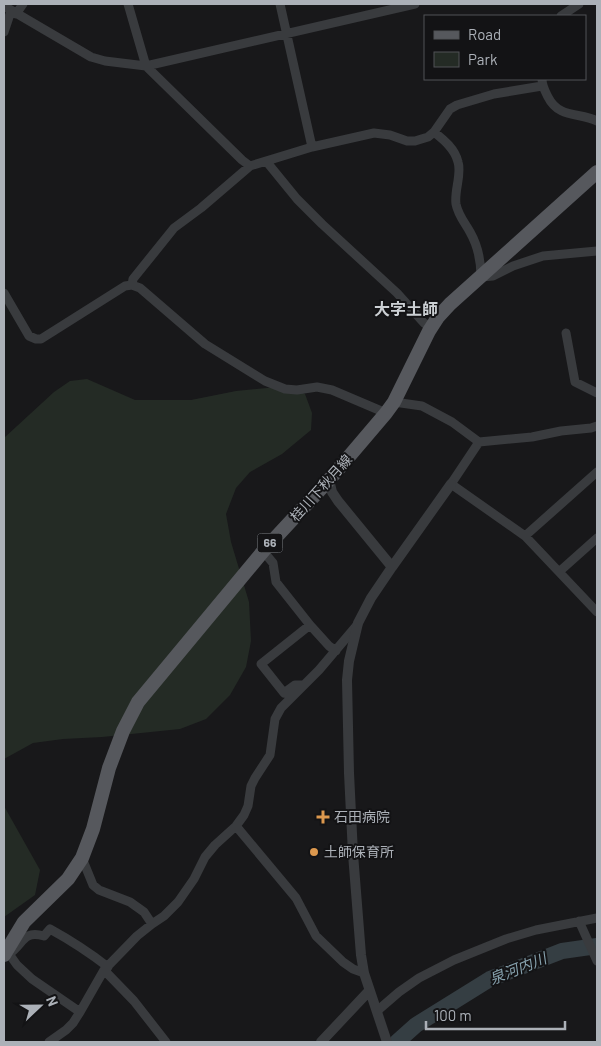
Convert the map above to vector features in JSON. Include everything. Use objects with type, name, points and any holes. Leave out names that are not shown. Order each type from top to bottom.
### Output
[{"type":"main road","name":"桂川下秋月線","points":[[7,953],[24,922],[68,879],[82,858],[122,731],[138,702],[263,551],[329,480],[390,407],[438,317],[450,304],[597,172]]},
{"type":"street","points":[[4,32],[10,10],[23,4]]},
{"type":"street","points":[[128,4],[146,66],[250,166]]},
{"type":"street","points":[[280,4],[312,147]]},
{"type":"street","points":[[10,10],[91,57],[105,61],[146,66],[415,4]]},
{"type":"street","points":[[562,15],[579,4]]},
{"type":"street","points":[[132,285],[133,280],[174,228],[201,208],[250,166],[312,147],[374,133],[390,135],[407,141],[416,141],[428,137],[434,132],[450,109],[457,105],[542,82],[551,102],[558,109],[568,114],[592,118],[597,121]]},
{"type":"street","points":[[434,132],[451,147],[458,161],[456,202],[476,247],[481,277],[493,276],[513,266],[543,256],[597,251]]},
{"type":"street","points":[[266,161],[310,212],[397,293],[424,323],[431,327]]},
{"type":"street","points":[[4,293],[29,336],[42,339],[124,286],[132,285],[140,288],[205,344],[265,381],[285,389],[297,390],[317,387],[332,390],[390,407],[422,406],[452,422],[478,442],[532,437],[597,426]]},
{"type":"street","points":[[566,333],[575,382],[597,393]]},
{"type":"street","points":[[49,1042],[66,1030],[80,1012],[106,968],[137,936],[164,916],[178,902],[194,879],[206,856],[236,826],[244,815],[248,806],[251,786],[270,755],[275,719],[281,708],[319,670],[358,623],[371,598],[478,442]]},
{"type":"street","points":[[526,536],[597,472]]},
{"type":"street","points":[[329,480],[332,492],[338,501],[392,567]]},
{"type":"street","points":[[451,484],[526,536],[597,612]]},
{"type":"street","points":[[560,572],[597,538]]},
{"type":"street","points":[[263,551],[273,563],[276,582],[310,625],[336,651]]},
{"type":"street","points":[[358,623],[349,661],[347,680],[353,854],[360,955],[364,973],[387,1042]]},
{"type":"street","points":[[304,685],[295,685],[284,693],[261,664],[310,625]]},
{"type":"street","points":[[236,826],[296,898],[316,936],[343,962],[353,969],[364,973]]},
{"type":"street","points":[[82,858],[93,885],[99,890],[130,902],[144,912],[152,924]]},
{"type":"street","points":[[377,1011],[419,978],[454,960],[506,938],[536,930],[580,924],[597,918]]},
{"type":"street","points":[[580,924],[597,960]]},
{"type":"street","points":[[80,1012],[32,979],[7,953],[17,948],[24,938],[30,934],[44,936],[50,929],[91,954],[106,968],[166,1042]]},
{"type":"street","points":[[321,1042],[370,991]]},
{"type":"green space","points":[[87,379],[135,400],[191,400],[236,391],[287,386],[305,394],[312,413],[311,430],[282,454],[250,472],[236,488],[226,514],[231,542],[249,602],[251,641],[246,667],[230,695],[206,719],[180,729],[33,743],[4,759],[4,438],[54,392],[70,381]]},
{"type":"green space","points":[[4,806],[40,870],[35,895],[4,917]]},
{"type":"waterway","name":"泉河内川","points":[[397,1042],[416,1025],[490,979],[562,951],[597,946]]},
{"type":"place","name":"石田病院","points":[[323,817]]},
{"type":"place","name":"土師保育所","points":[[314,852]]},
{"type":"district","name":"大字土師","points":[[406,309]]}]
